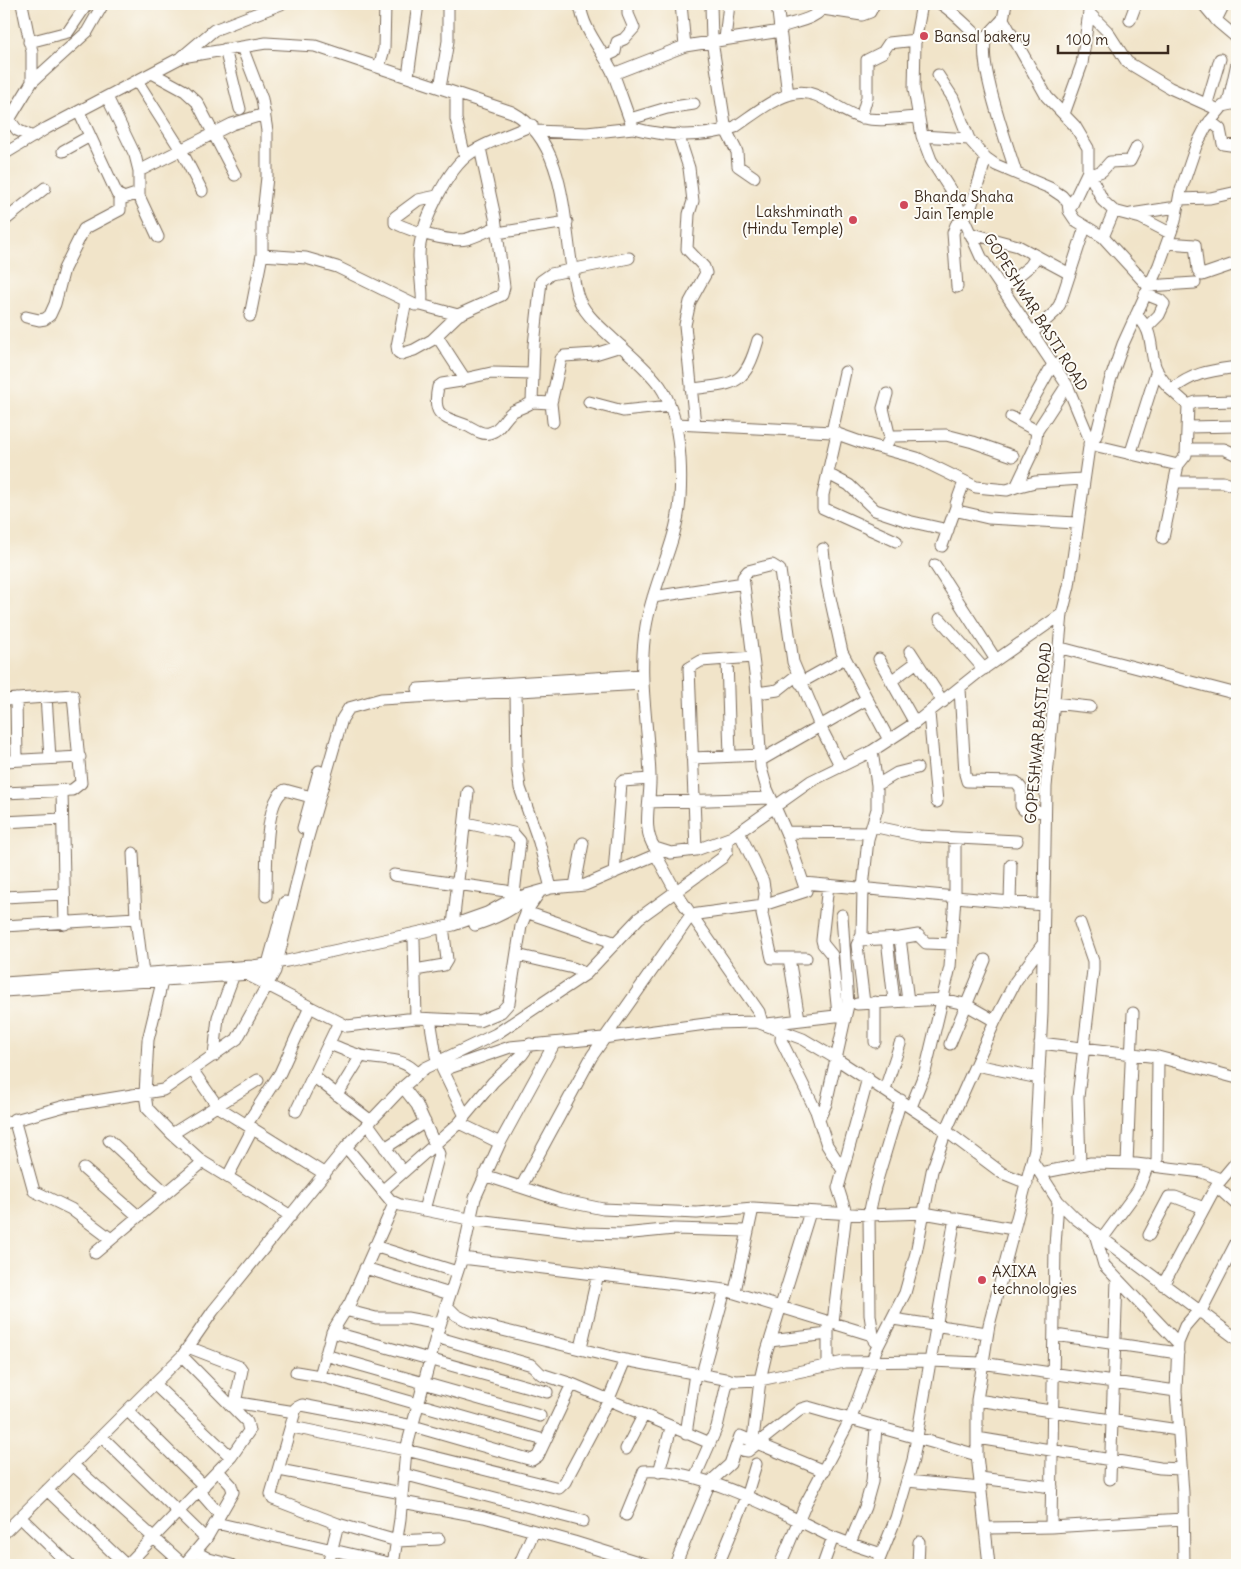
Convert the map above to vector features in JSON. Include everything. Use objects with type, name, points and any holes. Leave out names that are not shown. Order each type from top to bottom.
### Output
[{"type":"street","points":[[22,4],[34,72],[32,82]]},
{"type":"street","points":[[29,42],[68,32],[88,4]]},
{"type":"street","points":[[33,137],[17,130],[7,116],[32,82],[86,32],[103,4]]},
{"type":"street","points":[[4,154],[182,58],[214,30],[281,4]]},
{"type":"street","points":[[379,67],[384,49],[385,4]]},
{"type":"street","points":[[408,76],[418,4]]},
{"type":"street","points":[[580,4],[586,26],[594,44],[613,74],[632,123],[649,132],[678,134],[726,130],[735,127],[788,95],[798,92],[811,93],[861,118],[875,120],[917,117]]},
{"type":"street","points":[[604,57],[615,52],[617,42],[624,39],[634,28],[628,14],[628,4]]},
{"type":"street","points":[[681,4],[685,46]]},
{"type":"street","points":[[711,4],[712,41],[726,130],[738,152],[738,166],[754,177]]},
{"type":"street","points":[[725,39],[729,4]]},
{"type":"street","points":[[777,4],[788,95]]},
{"type":"street","points":[[613,74],[685,46],[781,29],[814,15],[824,6],[862,15],[870,12],[874,4]]},
{"type":"street","name":"GOPESHWAR BASTI ROAD","points":[[922,4],[916,40],[914,89],[917,117],[931,160],[951,192],[980,257],[1067,385],[1089,442],[1082,479],[1068,586],[1062,614],[1061,648],[1053,703],[1045,812],[1040,1043],[1033,1162],[1013,1229],[987,1333],[976,1400],[977,1455],[989,1565]]},
{"type":"street","points":[[941,4],[959,16],[964,25],[985,42]]},
{"type":"street","points":[[1006,4],[1004,19],[1048,97],[1075,126],[1088,148],[1089,173],[1103,201],[1114,211],[1140,218],[1168,238],[1195,245],[1198,270],[1202,275],[1237,263]]},
{"type":"street","points":[[1130,20],[1136,4]]},
{"type":"street","points":[[1203,4],[1216,20],[1237,38]]},
{"type":"street","points":[[1216,20],[1224,4]]},
{"type":"street","points":[[440,88],[448,41],[448,6]]},
{"type":"street","points":[[1064,114],[1082,64],[1090,9]]},
{"type":"street","points":[[1090,9],[1127,62],[1170,88],[1207,103],[1228,106]]},
{"type":"street","points":[[1004,19],[989,34],[985,42],[987,72],[1016,173]]},
{"type":"street","points":[[861,118],[867,97],[868,60],[883,52],[890,43],[916,40]]},
{"type":"street","points":[[182,58],[266,43],[315,46],[512,112],[534,128],[549,155],[556,174],[567,222],[578,296],[595,322],[656,381],[670,406],[676,424],[680,482],[678,512],[653,597],[643,642],[642,679],[650,779],[650,842],[659,854],[675,891],[759,1012],[764,1024],[782,1030],[836,1058],[946,1131],[1002,1173],[1027,1183]]},
{"type":"street","points":[[242,46],[262,99],[267,131],[267,177],[262,223],[262,255],[250,316]]},
{"type":"street","points":[[225,49],[240,109]]},
{"type":"street","points":[[1207,103],[1220,59]]},
{"type":"street","points":[[1089,442],[1096,436],[1110,381],[1146,290],[1159,265],[1196,146],[1210,121],[1228,106],[1237,63]]},
{"type":"street","points":[[152,73],[192,96],[235,175]]},
{"type":"street","points":[[938,75],[953,98],[969,139],[986,158],[1057,192],[1066,200],[1069,212],[1075,220],[1103,237],[1146,290],[1164,304],[1159,315],[1147,327]]},
{"type":"street","points":[[137,81],[181,150],[202,191]]},
{"type":"street","points":[[456,93],[457,126],[465,157]]},
{"type":"street","points":[[107,97],[136,155],[139,171],[139,193],[158,236]]},
{"type":"street","points":[[421,305],[424,300],[419,280],[419,252],[423,233],[438,196],[465,157],[480,148],[534,128],[587,133],[632,123],[667,108],[694,104]]},
{"type":"street","points":[[26,317],[38,320],[45,319],[50,315],[55,304],[64,269],[84,229],[120,210],[120,198],[79,112]]},
{"type":"street","points":[[139,171],[242,120],[265,114]]},
{"type":"street","points":[[1210,121],[1220,129],[1223,144],[1235,142]]},
{"type":"street","points":[[678,134],[690,168],[693,201],[689,214],[687,249],[704,267],[706,273],[690,302],[685,325],[695,425]]},
{"type":"street","points":[[64,151],[90,136]]},
{"type":"street","points":[[922,136],[969,139]]},
{"type":"street","points":[[1089,173],[1102,171],[1110,162],[1130,161],[1137,147]]},
{"type":"street","points":[[406,301],[397,346],[398,352],[401,354],[414,350],[437,336],[458,315],[502,295],[504,287],[497,230],[480,148]]},
{"type":"street","points":[[957,287],[953,234],[956,225],[971,206],[986,158]]},
{"type":"street","points":[[1069,212],[1089,173]]},
{"type":"street","points":[[4,221],[45,188]]},
{"type":"street","points":[[1126,215],[1237,192]]},
{"type":"street","points":[[120,198],[139,193]]},
{"type":"street","points":[[438,196],[418,200],[395,217],[395,222],[423,233],[464,239],[497,230],[567,222]]},
{"type":"street","points":[[1103,237],[1114,211]]},
{"type":"street","points":[[1032,333],[1056,312],[1086,227]]},
{"type":"street","points":[[969,233],[1018,246],[1070,274]]},
{"type":"street","points":[[262,255],[306,258],[337,267],[415,305],[458,315]]},
{"type":"street","points":[[1002,289],[1030,266],[1037,256]]},
{"type":"street","points":[[532,402],[532,374],[541,281],[551,274],[629,258]]},
{"type":"street","points":[[1146,290],[1195,283]]},
{"type":"street","points":[[1136,315],[1147,327],[1157,370],[1171,390],[1188,404]]},
{"type":"street","points":[[437,336],[453,358],[464,379]]},
{"type":"street","points":[[691,389],[725,386],[736,381],[751,363],[758,340]]},
{"type":"street","points":[[553,422],[553,405],[550,403],[561,360],[564,356],[595,354],[621,346]]},
{"type":"street","points":[[1037,431],[1017,418],[1053,364]]},
{"type":"street","points":[[1171,390],[1203,372],[1237,367]]},
{"type":"street","points":[[1130,452],[1157,370]]},
{"type":"street","points":[[845,372],[823,495],[824,508],[896,541]]},
{"type":"street","points":[[532,374],[491,374],[464,379],[438,387],[438,407],[441,416],[482,433],[495,430],[514,410],[532,402],[550,403]]},
{"type":"street","points":[[1016,487],[1035,447],[1037,431],[1067,385]]},
{"type":"street","points":[[887,394],[883,408],[890,438]]},
{"type":"street","points":[[1188,404],[1196,402],[1237,401]]},
{"type":"street","points":[[589,402],[623,411],[670,406]]},
{"type":"street","points":[[1163,538],[1178,465],[1183,460],[1187,449],[1188,404]]},
{"type":"street","points":[[676,424],[834,432],[917,458],[964,482],[986,489],[1007,490],[1035,482],[1082,479]]},
{"type":"street","points":[[1188,427],[1237,426]]},
{"type":"street","points":[[884,449],[890,438],[894,436],[946,435],[1013,456]]},
{"type":"street","points":[[1089,442],[1178,465]]},
{"type":"street","points":[[1187,449],[1224,449],[1237,455]]},
{"type":"street","points":[[828,474],[850,484],[876,510],[908,521],[948,530]]},
{"type":"street","points":[[942,546],[964,482]]},
{"type":"street","points":[[1174,482],[1223,482],[1237,487]]},
{"type":"street","points":[[956,507],[958,511],[988,518],[1076,523]]},
{"type":"street","points":[[822,549],[837,636],[845,658],[889,740]]},
{"type":"street","points":[[521,1187],[603,1038],[691,915],[763,905],[804,892],[806,888],[764,779],[757,692],[743,577],[748,571],[772,565],[780,570],[793,662],[798,679],[840,765]]},
{"type":"street","points":[[935,565],[996,660]]},
{"type":"street","points":[[653,597],[744,583]]},
{"type":"street","points":[[4,991],[248,975],[453,925],[474,918],[520,896],[539,893],[551,888],[585,885],[659,854],[696,850],[727,840],[739,832],[772,802],[840,765],[872,751],[915,723],[996,660],[1062,614]]},
{"type":"street","points":[[940,619],[984,669]]},
{"type":"street","points":[[1061,648],[1237,694]]},
{"type":"street","points":[[910,651],[943,702]]},
{"type":"street","points":[[696,850],[689,668],[701,661],[753,657]]},
{"type":"street","points":[[757,692],[778,690],[845,658]]},
{"type":"street","points":[[726,659],[730,756]]},
{"type":"street","points":[[879,659],[915,723]]},
{"type":"street","points":[[891,681],[917,662]]},
{"type":"street","points":[[271,968],[345,713],[358,704],[381,699],[642,679]]},
{"type":"street","points":[[111,1239],[71,1209],[34,1191],[9,1121],[65,1106],[163,1090],[237,1039],[268,987],[310,798],[336,714],[343,705],[362,696],[459,685],[642,679]]},
{"type":"street","points":[[960,689],[967,781],[1016,782],[1022,788],[1021,806],[1024,810],[1045,812]]},
{"type":"street","points":[[516,690],[517,766],[520,788],[539,842],[551,888]]},
{"type":"street","points":[[4,700],[71,694],[75,698],[81,783],[72,790],[4,793]]},
{"type":"street","points":[[46,696],[50,758]]},
{"type":"street","points":[[16,699],[17,760]]},
{"type":"street","points":[[692,758],[761,757],[867,699]]},
{"type":"street","points":[[1053,703],[1090,707]]},
{"type":"street","points":[[929,713],[937,802]]},
{"type":"street","points":[[872,751],[877,785],[877,809],[870,830],[863,888],[862,936],[857,948],[875,1042]]},
{"type":"street","points":[[4,761],[80,757]]},
{"type":"street","points":[[877,785],[897,773],[917,768]]},
{"type":"street","points":[[614,873],[621,783],[623,781],[650,779]]},
{"type":"street","points":[[62,790],[65,924]]},
{"type":"street","points":[[266,896],[270,824],[277,796],[285,790],[310,798]]},
{"type":"street","points":[[453,925],[468,792]]},
{"type":"street","points":[[649,802],[695,800],[772,802]]},
{"type":"street","points":[[4,822],[62,819]]},
{"type":"street","points":[[4,983],[271,968],[444,934],[490,920],[518,906],[520,896],[520,841],[519,837],[513,833],[466,823]]},
{"type":"street","points":[[786,832],[870,830],[919,836],[1017,841]]},
{"type":"street","points":[[739,832],[763,881],[762,914],[772,958],[806,958]]},
{"type":"street","points":[[911,1107],[925,1072],[950,967],[955,897],[955,838]]},
{"type":"street","points":[[441,1065],[496,1034],[586,974],[639,918],[726,855],[727,840]]},
{"type":"street","points":[[576,886],[583,843]]},
{"type":"street","points":[[133,853],[136,918],[143,974]]},
{"type":"street","points":[[1010,902],[1011,865]]},
{"type":"street","points":[[394,875],[506,891],[520,896]]},
{"type":"street","points":[[804,883],[1043,904]]},
{"type":"street","points":[[828,885],[822,940],[832,955],[844,1012]]},
{"type":"street","points":[[248,975],[339,1022],[354,1026],[416,1018],[473,1021],[493,1017],[501,1012],[509,1003],[521,926],[526,912],[539,893]]},
{"type":"street","points":[[4,897],[64,894]]},
{"type":"street","points":[[526,912],[616,943]]},
{"type":"street","points":[[819,1119],[826,1104],[844,1012],[842,915]]},
{"type":"street","points":[[4,926],[65,924],[136,918]]},
{"type":"street","points":[[1080,923],[1093,961],[1082,1048],[1078,1110],[1080,1165]]},
{"type":"street","points":[[415,970],[444,965],[447,960],[444,934]]},
{"type":"street","points":[[860,940],[918,935],[926,943],[952,944]]},
{"type":"street","points":[[900,938],[908,1001]]},
{"type":"street","points":[[887,939],[894,1001]]},
{"type":"street","points":[[414,940],[416,1018]]},
{"type":"street","points":[[780,1565],[799,1520],[851,1418],[875,1356],[911,1275],[932,1171],[946,1131],[995,1021],[1015,982],[1042,945]]},
{"type":"street","points":[[517,955],[573,968],[586,974]]},
{"type":"street","points":[[789,958],[799,1019]]},
{"type":"street","points":[[950,1044],[965,1004],[985,960]]},
{"type":"street","points":[[214,1056],[218,1017],[233,976]]},
{"type":"street","points":[[162,982],[148,1040],[145,1094],[151,1114],[203,1162],[291,1216]]},
{"type":"street","points":[[4,1533],[128,1411],[185,1351],[213,1311],[346,1146],[418,1074],[441,1065],[530,1044],[554,1044],[713,1023],[764,1024],[844,1012],[869,1003],[942,999],[965,1004],[995,1021]]},
{"type":"street","points":[[228,1176],[250,1126],[280,1073],[310,1007]]},
{"type":"street","points":[[1128,1164],[1133,1013]]},
{"type":"street","points":[[430,1019],[434,1050],[462,1119],[500,1143]]},
{"type":"street","points":[[296,1111],[339,1022]]},
{"type":"street","points":[[782,1030],[781,1040],[819,1119],[827,1145],[842,1169]]},
{"type":"street","points":[[1040,1043],[1158,1057],[1237,1078]]},
{"type":"street","points":[[328,1044],[361,1056],[403,1062],[411,1066],[418,1074]]},
{"type":"street","points":[[382,1191],[462,1119],[492,1082],[522,1055],[530,1044]]},
{"type":"street","points":[[218,1519],[393,1565],[406,1450],[436,1337],[462,1258],[469,1219],[484,1175],[554,1044]]},
{"type":"street","points":[[885,1089],[900,1044]]},
{"type":"street","points":[[336,1094],[361,1056]]},
{"type":"street","points":[[1158,1057],[1153,1166],[1138,1190],[1098,1236],[1101,1259],[1117,1280],[1178,1348]]},
{"type":"street","points":[[976,1065],[1038,1078]]},
{"type":"street","points":[[193,1071],[218,1107],[325,1174]]},
{"type":"street","points":[[313,1076],[369,1122],[403,1172]]},
{"type":"street","points":[[828,1365],[828,1334],[846,1213],[838,1192],[842,1169],[868,1078]]},
{"type":"street","points":[[172,1134],[218,1107],[258,1080]]},
{"type":"street","points":[[403,1087],[417,1105],[439,1158],[424,1210]]},
{"type":"street","points":[[875,1356],[870,1315],[869,1215],[874,1187],[901,1100]]},
{"type":"street","points":[[385,1148],[425,1122]]},
{"type":"street","points":[[109,1140],[166,1193]]},
{"type":"street","points":[[346,1146],[394,1204],[469,1219],[584,1232],[631,1234],[674,1229],[747,1231]]},
{"type":"street","points":[[1163,1285],[1218,1182],[1237,1161]]},
{"type":"street","points":[[95,1253],[203,1162]]},
{"type":"street","points":[[1033,1162],[1058,1201],[1075,1218],[1199,1312],[1237,1338]]},
{"type":"street","points":[[1040,1173],[1080,1165],[1128,1164],[1202,1172],[1218,1182],[1237,1205]]},
{"type":"street","points":[[84,1169],[138,1216]]},
{"type":"street","points":[[484,1175],[577,1205],[603,1209],[697,1213],[753,1208],[869,1215],[924,1213],[1013,1229]]},
{"type":"street","points":[[1148,1235],[1169,1197],[1175,1197],[1204,1208]]},
{"type":"street","points":[[1051,1527],[1055,1246],[1058,1201]]},
{"type":"street","points":[[320,1376],[332,1332],[346,1310],[394,1204]]},
{"type":"street","points":[[686,1434],[699,1374],[730,1290],[753,1208]]},
{"type":"street","points":[[756,1440],[760,1380],[770,1341],[810,1212]]},
{"type":"street","points":[[626,1515],[641,1473],[644,1471],[694,1477],[799,1520],[833,1537],[850,1543],[879,1560],[896,1518],[917,1439],[955,1218]]},
{"type":"street","points":[[1184,1565],[1176,1391],[1178,1348],[1185,1326],[1199,1312],[1237,1241]]},
{"type":"street","points":[[374,1246],[457,1272]]},
{"type":"street","points":[[462,1258],[730,1290],[872,1335]]},
{"type":"street","points":[[365,1268],[450,1294]]},
{"type":"street","points":[[581,1348],[598,1274]]},
{"type":"street","points":[[1110,1479],[1117,1280]]},
{"type":"street","points":[[446,1305],[461,1319],[470,1322],[625,1360],[728,1380],[760,1380],[875,1356],[981,1363],[1176,1391]]},
{"type":"street","points":[[346,1310],[376,1318],[407,1318],[440,1324]]},
{"type":"street","points":[[893,1319],[987,1333]]},
{"type":"street","points":[[332,1332],[547,1392]]},
{"type":"street","points":[[770,1341],[828,1334]]},
{"type":"street","points":[[1055,1335],[1115,1344],[1178,1348]]},
{"type":"street","points":[[436,1337],[532,1366],[541,1374],[572,1384],[643,1416],[710,1443]]},
{"type":"street","points":[[185,1351],[240,1367],[242,1370],[232,1404]]},
{"type":"street","points":[[48,1490],[127,1565],[231,1457],[250,1431],[247,1422],[185,1351]]},
{"type":"street","points":[[325,1355],[540,1416]]},
{"type":"street","points":[[292,1427],[406,1450],[559,1488],[565,1482],[608,1401],[625,1360]]},
{"type":"street","points":[[296,1372],[320,1376],[544,1440]]},
{"type":"street","points":[[694,1477],[722,1411],[728,1380]]},
{"type":"street","points":[[154,1384],[231,1457]]},
{"type":"street","points":[[439,1539],[397,1541],[338,1524],[273,1500],[271,1494],[296,1408],[302,1405],[412,1426],[532,1460],[538,1456],[572,1384]]},
{"type":"street","points":[[976,1400],[1178,1430]]},
{"type":"street","points":[[232,1404],[295,1412]]},
{"type":"street","points":[[675,1565],[710,1482],[730,1464],[736,1449],[748,1451],[756,1440],[804,1408],[851,1418],[876,1427],[977,1455]]},
{"type":"street","points":[[128,1411],[202,1488],[214,1506],[218,1519]]},
{"type":"street","points":[[626,1449],[643,1416]]},
{"type":"street","points":[[850,1543],[865,1507],[872,1482],[876,1427]]},
{"type":"street","points":[[659,1472],[672,1428]]},
{"type":"street","points":[[102,1437],[206,1539]]},
{"type":"street","points":[[977,1438],[1160,1468],[1181,1469]]},
{"type":"street","points":[[756,1440],[824,1471]]},
{"type":"street","points":[[718,1565],[746,1497],[756,1464]]},
{"type":"street","points":[[74,1465],[184,1565],[206,1539],[233,1489],[218,1471]]},
{"type":"street","points":[[279,1470],[484,1517],[648,1565]]},
{"type":"street","points":[[403,1474],[583,1521]]},
{"type":"street","points":[[907,1481],[1052,1487]]},
{"type":"street","points":[[20,1517],[70,1565]]},
{"type":"street","points":[[986,1528],[1051,1527],[1183,1519]]},
{"type":"street","points":[[328,1565],[338,1524]]},
{"type":"street","points":[[519,1565],[534,1531]]},
{"type":"street","points":[[823,1565],[833,1537]]},
{"type":"street","points":[[918,1565],[919,1542]]},
{"type":"street","points":[[196,1552],[209,1559],[231,1565]]},
{"type":"place","name":"Bansal bakery","points":[[924,36]]},
{"type":"place","name":"Bhanda Shaha Jain Temple","points":[[904,205]]},
{"type":"place","name":"Lakshminath (Hindu Temple)","points":[[853,220]]},
{"type":"place","name":"AXIXA technologies","points":[[982,1280]]}]
